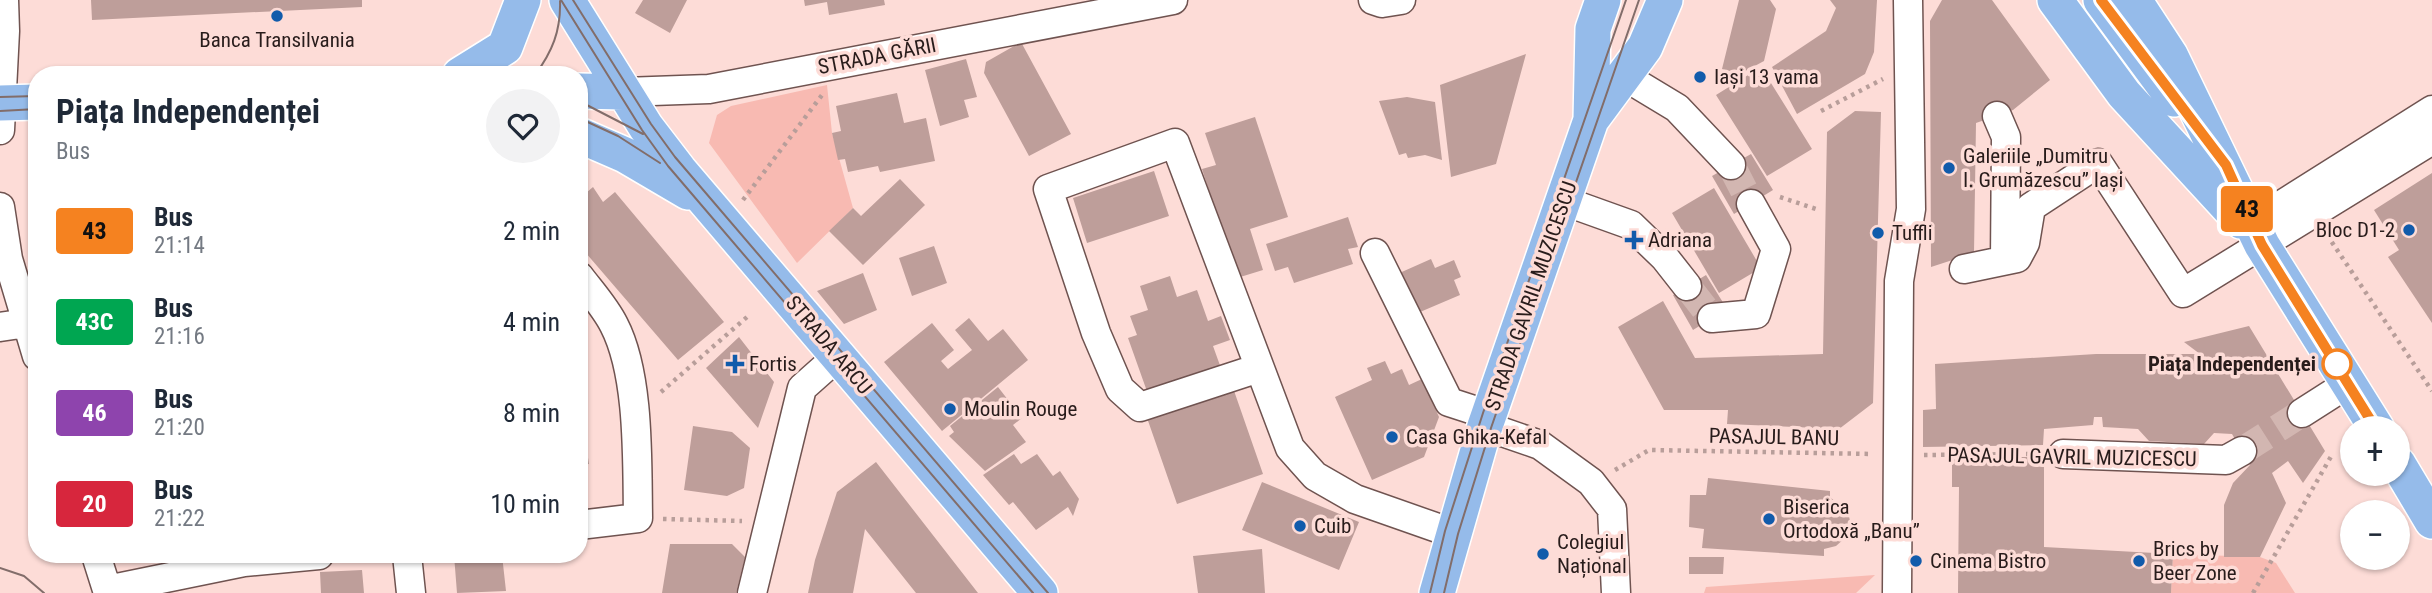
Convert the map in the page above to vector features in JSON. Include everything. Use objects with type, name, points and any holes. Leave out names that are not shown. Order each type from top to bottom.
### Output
[{"type":"main road","points":[[474,66],[505,47],[523,0]]},
{"type":"main road","name":"STRADA ARCU","points":[[567,0],[646,127],[1040,593]]},
{"type":"main road","name":"STRADA GAVRIL MUZICESCU","points":[[1437,593],[1452,533],[1487,420],[1591,120],[1593,29],[1603,0]]},
{"type":"main road","name":"STRADA GAVRIL MUZICESCU","points":[[1591,120],[1645,47],[1665,0]]},
{"type":"main road","points":[[2055,0],[2124,93],[2214,172]]},
{"type":"main road","points":[[2084,0],[2214,172]]},
{"type":"main road","points":[[2101,0],[2258,234],[2368,416]]},
{"type":"main road","points":[[2134,0],[2170,55],[2214,172]]},
{"type":"main road","name":"STRADA GĂRII","points":[[588,91],[624,92]]},
{"type":"main road","points":[[1,112],[28,104]]},
{"type":"main road","points":[[588,139],[625,155],[717,212]]},
{"type":"main road","points":[[2410,484],[2432,521]]},
{"type":"street","points":[[1,112],[4,0]]},
{"type":"street","name":"STRADA GĂRII","points":[[624,92],[709,89],[1173,0]]},
{"type":"street","points":[[1373,0],[1382,3],[1401,0]]},
{"type":"street","points":[[1897,593],[1899,281],[1911,209],[1908,0]]},
{"type":"street","points":[[1624,76],[1677,108],[1731,165]]},
{"type":"street","points":[[1964,269],[2017,258],[2025,243],[2031,208],[2098,163],[2183,293],[2258,234],[2432,110]]},
{"type":"street","points":[[1997,116],[2006,137],[2005,260]]},
{"type":"street","points":[[2258,234],[2313,214],[2432,140]]},
{"type":"street","points":[[1259,368],[1140,407],[1121,389],[1096,333],[1048,189],[1175,143],[1290,448],[1315,476],[1355,499],[1452,533]]},
{"type":"street","points":[[1712,318],[1756,314],[1776,248],[1760,198]]},
{"type":"street","points":[[1564,201],[1631,225],[1665,258],[1687,286]]},
{"type":"street","points":[[0,207],[8,259],[13,325],[28,344]]},
{"type":"street","points":[[1375,253],[1449,402],[1540,445],[1591,482],[1612,509],[1616,593]]},
{"type":"street","points":[[588,289],[617,332],[636,414],[638,518],[588,524]]},
{"type":"street","points":[[752,593],[802,388],[838,356]]},
{"type":"street","points":[[2302,413],[2349,383]]},
{"type":"street","name":"PASAJUL GAVRIL MUZICESCU","points":[[2063,454],[2226,460],[2242,451]]},
{"type":"street","points":[[98,563],[107,591],[226,563]]},
{"type":"street","points":[[408,563],[411,593]]},
{"type":"path","points":[[717,212],[848,61]]},
{"type":"path","points":[[1821,111],[1908,66]]},
{"type":"path","points":[[1760,198],[1819,211]]},
{"type":"path","points":[[2313,214],[2432,391]]},
{"type":"path","points":[[636,414],[747,317]]},
{"type":"path","name":"PASAJUL BANU","points":[[1626,465],[1649,450],[1899,455]]},
{"type":"path","points":[[2253,593],[2333,453]]},
{"type":"path","name":"PASAJUL GAVRIL MUZICESCU","points":[[1899,455],[2063,454]]},
{"type":"path","points":[[638,518],[771,523]]},
{"type":"shaded area","points":[[827,85],[832,133],[853,208],[797,263],[709,143],[717,115],[731,106]]},
{"type":"shaded area","points":[[2173,554],[2260,557],[2276,563],[2295,593],[2171,593]]},
{"type":"shaded area","points":[[1875,575],[1856,593],[1704,593],[1706,587]]},
{"type":"building","points":[[91,0],[362,0],[362,7],[92,20]]},
{"type":"building","points":[[643,0],[687,0],[670,33],[635,13]]},
{"type":"building","points":[[804,0],[884,0],[885,5],[829,15],[827,2],[805,6]]},
{"type":"building","points":[[1739,0],[1770,0],[1776,9],[1764,61],[1738,75],[1722,69]]},
{"type":"building","points":[[1830,0],[1877,0],[1874,52],[1865,74],[1797,114],[1772,67],[1826,31],[1836,8]]},
{"type":"building","points":[[1942,0],[1992,0],[2050,80],[2013,110],[1976,123],[1974,253],[1931,267],[1930,21]]},
{"type":"building","points":[[1021,42],[1071,134],[1029,156],[984,73],[986,62]]},
{"type":"building","points":[[1526,54],[1496,164],[1451,177],[1440,85]]},
{"type":"building","points":[[966,59],[977,97],[964,100],[969,117],[940,126],[925,70]]},
{"type":"building","points":[[1761,67],[1812,149],[1767,176],[1716,95]]},
{"type":"building","points":[[897,93],[904,123],[926,118],[935,161],[880,172],[878,166],[848,172],[845,159],[838,160],[832,133],[841,131],[836,106]]},
{"type":"building","points":[[1407,97],[1435,102],[1442,160],[1425,155],[1408,158],[1406,153],[1399,155],[1379,101]]},
{"type":"building","points":[[1855,111],[1881,112],[1873,403],[1839,429],[1727,424],[1728,410],[1664,410],[1618,327],[1663,301],[1695,358],[1823,354],[1827,132]]},
{"type":"building","points":[[1255,117],[1288,217],[1250,229],[1263,270],[1237,278],[1202,169],[1216,165],[1205,133]]},
{"type":"building","points":[[1751,154],[1773,190],[1734,214],[1712,176]]},
{"type":"building","points":[[1154,171],[1169,216],[1087,243],[1073,198]]},
{"type":"building","name":"Bloc D1-2","points":[[2432,173],[2432,323],[2388,257],[2399,250],[2374,210]]},
{"type":"building","points":[[900,179],[925,205],[863,265],[829,231],[853,208],[861,216]]},
{"type":"building","points":[[593,187],[603,202],[615,192],[724,322],[678,360],[588,255],[588,191]]},
{"type":"building","points":[[1714,188],[1761,268],[1719,293],[1672,213]]},
{"type":"building","points":[[1348,217],[1358,247],[1348,249],[1353,264],[1294,283],[1288,267],[1275,271],[1266,244]]},
{"type":"building","points":[[934,246],[947,283],[912,296],[899,258]]},
{"type":"building","points":[[1431,259],[1435,268],[1454,260],[1461,277],[1454,280],[1460,295],[1413,315],[1395,275]]},
{"type":"building","points":[[863,273],[877,310],[844,324],[817,291]]},
{"type":"building","points":[[1706,275],[1727,309],[1693,330],[1673,295]]},
{"type":"building","points":[[1170,276],[1177,297],[1197,290],[1208,321],[1221,316],[1230,340],[1213,346],[1222,371],[1149,397],[1128,338],[1137,335],[1130,316],[1148,310],[1140,286]]},
{"type":"building","points":[[969,318],[988,341],[1003,329],[1028,360],[942,431],[884,362],[932,323],[954,350],[941,361],[948,369],[972,350],[955,330]]},
{"type":"building","points":[[2249,326],[2325,451],[2303,483],[2288,461],[2272,473],[2286,503],[2260,557],[2224,557],[2224,505],[2233,483],[2250,465],[2232,434],[2214,433],[2204,444],[2149,441],[2138,429],[2103,427],[2102,417],[2094,417],[2093,425],[2044,429],[2043,445],[1923,447],[1923,410],[1936,409],[1935,364],[2096,354],[2200,354],[2184,342]]},
{"type":"building","points":[[739,337],[774,382],[758,428],[706,368]]},
{"type":"building","name":"Casa Ghika-Kefal","points":[[1385,361],[1391,374],[1402,369],[1409,385],[1422,379],[1439,417],[1424,457],[1372,480],[1335,397],[1372,380],[1367,368]]},
{"type":"building","points":[[1232,385],[1263,474],[1177,504],[1146,415]]},
{"type":"building","points":[[998,387],[1022,418],[1013,425],[1026,442],[985,471],[949,436],[954,432],[950,426]]},
{"type":"building","points":[[693,426],[732,432],[750,448],[744,488],[727,496],[684,490]]},
{"type":"building","points":[[1014,454],[1021,464],[1037,454],[1053,476],[1060,471],[1079,499],[1073,516],[1068,507],[1036,530],[1013,502],[1009,505],[983,475]]},
{"type":"building","points":[[1952,457],[2044,457],[2044,547],[2173,554],[2171,593],[1958,593],[1959,487],[1952,487]]},
{"type":"building","points":[[876,462],[978,593],[916,593],[865,529],[853,593],[808,593],[815,560],[837,492]]},
{"type":"building","name":"Biserica Ortodoxă „Banu”","points":[[1708,478],[1830,491],[1830,497],[1848,513],[1851,524],[1845,538],[1836,546],[1824,549],[1824,556],[1702,548],[1704,529],[1689,527],[1690,495],[1706,495]]},
{"type":"building","name":"Cuib","points":[[1262,482],[1359,522],[1339,570],[1242,530]]},
{"type":"building","points":[[670,544],[732,544],[745,557],[736,593],[662,593]]},
{"type":"building","points":[[1262,549],[1265,593],[1198,593],[1193,556]]},
{"type":"building","points":[[1689,557],[1724,557],[1723,574],[1689,574]]},
{"type":"building","points":[[455,563],[503,563],[506,591],[457,593]]},
{"type":"building","points":[[362,570],[364,593],[321,593],[320,572]]},
{"type":"tunnel","points":[[1731,165],[1751,204]]},
{"type":"tunnel","points":[[1687,286],[1712,318]]},
{"type":"tunnel","points":[[2242,451],[2302,413]]},
{"type":"tram line","points":[[561,0],[642,130],[668,166],[1033,593]]},
{"type":"tram line","points":[[573,0],[651,124],[675,157],[1048,593]]},
{"type":"tram line","points":[[1430,593],[1445,531],[1483,413],[1626,0]]},
{"type":"tram line","points":[[1444,593],[1458,534],[1491,428],[1639,0]]},
{"type":"tram line","points":[[541,66],[554,41],[559,22],[560,1]]},
{"type":"tram line","points":[[0,97],[28,96]]},
{"type":"tram line","points":[[588,106],[643,134]]},
{"type":"tram line","points":[[0,111],[28,109]]},
{"type":"tram line","points":[[588,122],[618,136],[660,163]]},
{"type":"tram line","points":[[0,568],[24,576],[44,593]]},
{"type":"bus line","name":"43","points":[[2101,0],[2226,165],[2262,245],[2368,416]]},
{"type":"place","name":"Banca Transilvania","points":[[277,16]]},
{"type":"place","name":"Iași 13 vama","points":[[1700,77]]},
{"type":"place","name":"Galeriile „Dumitru I. Grumăzescu” Iași","points":[[1949,168]]},
{"type":"place","name":"Bloc D1-2","points":[[2409,230]]},
{"type":"place","name":"Tuffli","points":[[1878,233]]},
{"type":"place","name":"Adriana","points":[[1634,240]]},
{"type":"place","name":"Fortis","points":[[735,364]]},
{"type":"place","name":"Piața Independenței","points":[[2337,364]]},
{"type":"place","name":"Moulin Rouge","points":[[950,409]]},
{"type":"place","name":"Casa Ghika-Kefal","points":[[1392,437]]},
{"type":"place","name":"Biserica Ortodoxă „Banu”","points":[[1769,519]]},
{"type":"place","name":"Cuib","points":[[1300,526]]},
{"type":"place","name":"Colegiul Național","points":[[1543,554]]},
{"type":"place","name":"Cinema Bistro","points":[[1916,561]]},
{"type":"place","name":"Brics by Beer Zone","points":[[2139,561]]}]
